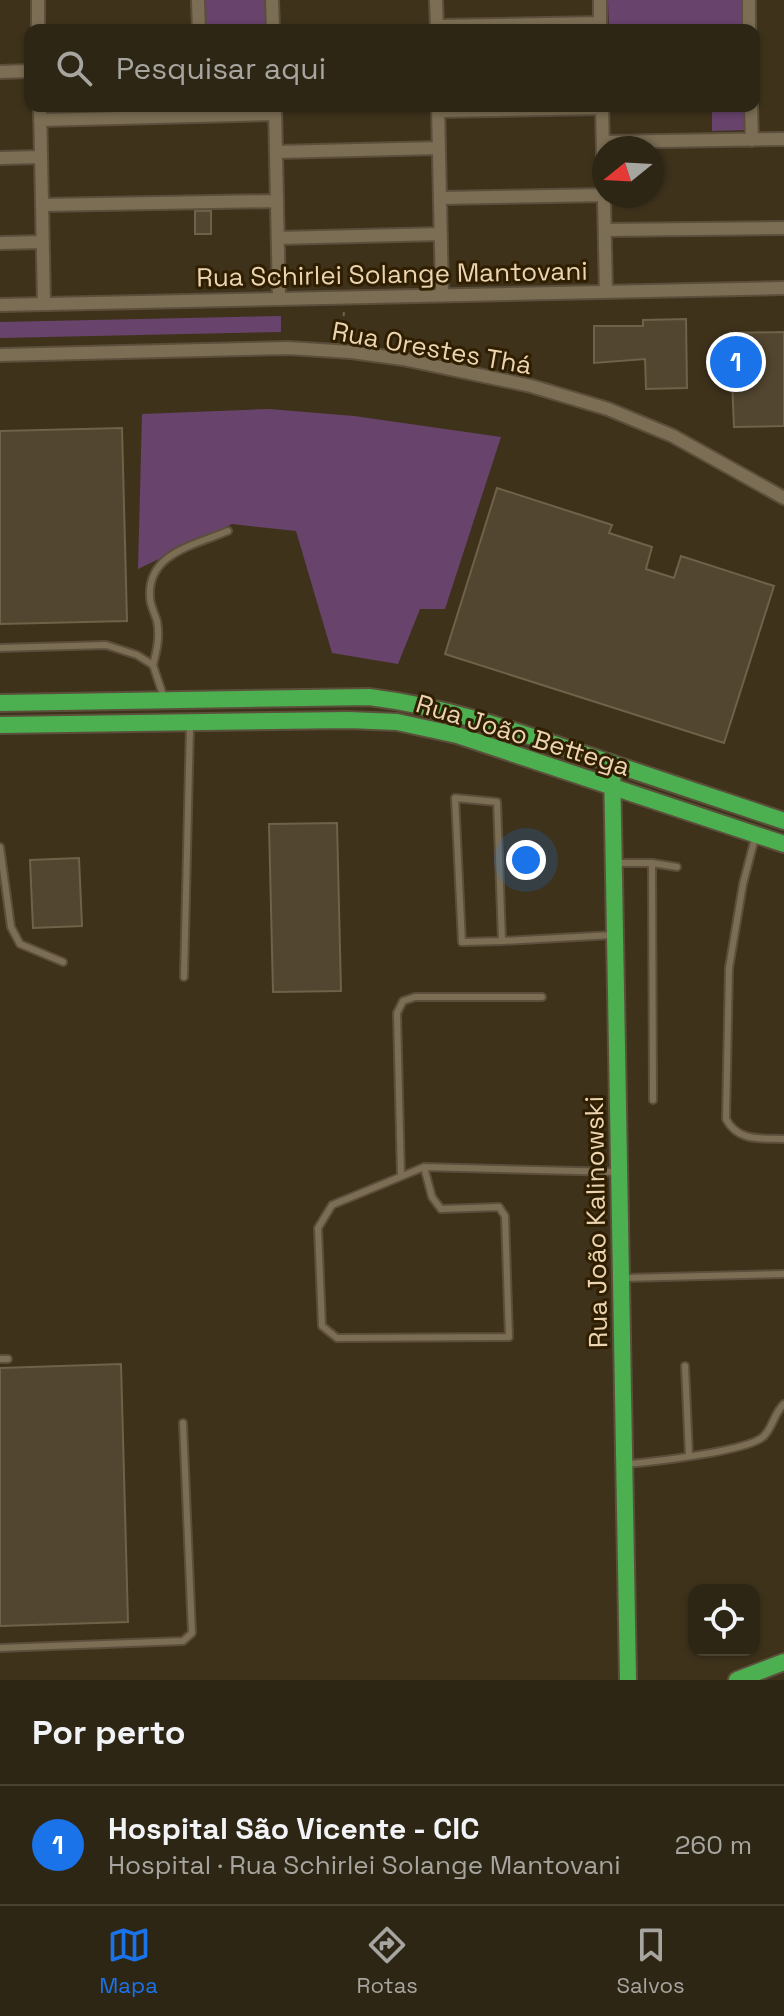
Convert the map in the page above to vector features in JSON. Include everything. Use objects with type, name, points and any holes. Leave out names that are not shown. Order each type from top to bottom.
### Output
[{"type":"main road","name":"Rua João Bettega","points":[[0,703],[394,699],[469,716],[784,821]]},
{"type":"main road","name":"Rua João Bettega","points":[[0,725],[397,722],[479,742],[784,844]]},
{"type":"main road","name":"Rua João Kalinowski","points":[[612,763],[628,1680]]},
{"type":"main road","points":[[737,1680],[784,1662]]},
{"type":"street","points":[[38,0],[38,24]]},
{"type":"street","points":[[198,0],[199,24]]},
{"type":"street","points":[[272,0],[273,24]]},
{"type":"street","points":[[436,0],[437,24]]},
{"type":"street","points":[[600,0],[600,24]]},
{"type":"street","points":[[749,0],[749,24]]},
{"type":"street","points":[[0,72],[24,71]]},
{"type":"street","points":[[40,112],[44,304]]},
{"type":"street","points":[[40,120],[182,112]]},
{"type":"street","points":[[275,112],[279,299]]},
{"type":"street","points":[[438,112],[442,295]]},
{"type":"street","points":[[602,112],[603,136]]},
{"type":"street","points":[[751,112],[752,140]]},
{"type":"street","points":[[664,141],[784,139]]},
{"type":"street","points":[[276,152],[439,148]]},
{"type":"street","points":[[0,158],[41,157]]},
{"type":"street","points":[[440,198],[592,195]]},
{"type":"street","points":[[42,205],[277,201]]},
{"type":"street","points":[[604,208],[606,292]]},
{"type":"street","points":[[605,230],[784,228]]},
{"type":"street","points":[[278,238],[441,234]]},
{"type":"street","points":[[0,243],[43,242]]},
{"type":"street","name":"Rua Schirlei Solange Mantovani","points":[[0,305],[784,288]]},
{"type":"street","name":"Rua Orestes Thá","points":[[0,355],[288,348],[403,359],[531,386],[608,409],[673,436],[784,498]]},
{"type":"lane","points":[[165,700],[153,665],[159,640],[150,598],[153,570],[164,559],[228,531]]},
{"type":"lane","points":[[0,648],[106,645],[137,655],[153,665]]},
{"type":"lane","points":[[184,977],[190,722]]},
{"type":"lane","points":[[502,941],[497,802],[455,798],[462,942],[502,941],[615,935]]},
{"type":"lane","points":[[756,834],[743,884],[729,968],[726,1119],[732,1130],[745,1137],[784,1139]]},
{"type":"lane","points":[[0,847],[11,927],[20,944],[63,962]]},
{"type":"lane","points":[[614,863],[652,863],[677,867]]},
{"type":"lane","points":[[652,863],[653,1100]]},
{"type":"lane","points":[[401,1176],[397,1013],[403,1001],[415,997],[542,997]]},
{"type":"lane","points":[[424,1167],[432,1197],[441,1209],[499,1207],[505,1216],[509,1337],[337,1338],[322,1326],[318,1228],[332,1205],[424,1167],[619,1172]]},
{"type":"lane","points":[[621,1278],[784,1274]]},
{"type":"lane","points":[[685,1366],[689,1456]]},
{"type":"lane","points":[[624,1465],[750,1444],[764,1436],[784,1404]]},
{"type":"lane","points":[[0,1648],[183,1641],[189,1638],[192,1633],[183,1423]]},
{"type":"path","points":[[342,344],[344,309]]},
{"type":"shaded area","points":[[206,0],[267,0],[268,24],[206,24]]},
{"type":"shaded area","points":[[608,0],[742,0],[743,24],[609,24]]},
{"type":"shaded area","points":[[712,112],[745,112],[746,130],[712,131]]},
{"type":"shaded area","points":[[281,316],[281,332],[0,338],[0,322]]},
{"type":"shaded area","points":[[269,409],[354,416],[501,437],[445,609],[420,609],[398,664],[332,653],[296,531],[232,524],[138,569],[142,414]]},
{"type":"building","points":[[195,211],[211,211],[211,234],[195,234]]},
{"type":"building","points":[[686,319],[687,388],[646,389],[645,359],[594,363],[594,326],[643,326],[643,320]]},
{"type":"building","points":[[784,332],[784,426],[734,427],[730,333]]},
{"type":"building","points":[[122,428],[127,621],[0,624],[0,431]]},
{"type":"building","points":[[497,488],[612,525],[609,533],[652,547],[646,569],[674,578],[681,556],[774,586],[724,743],[445,654]]},
{"type":"building","points":[[337,823],[341,991],[273,992],[269,824]]},
{"type":"building","points":[[79,858],[82,926],[33,928],[30,860]]},
{"type":"building","points":[[121,1364],[128,1622],[0,1626],[0,1368]]},
{"type":"traffic: fast","points":[[0,703],[369,697],[396,701],[499,726],[784,821]]},
{"type":"traffic: fast","points":[[0,725],[397,722],[457,735],[784,844]]},
{"type":"traffic: fast","points":[[612,763],[628,1680]]},
{"type":"traffic: fast","points":[[737,1680],[784,1662]]},
{"type":"place","name":"Hospital São Vicente - CIC","points":[[736,362]]}]
